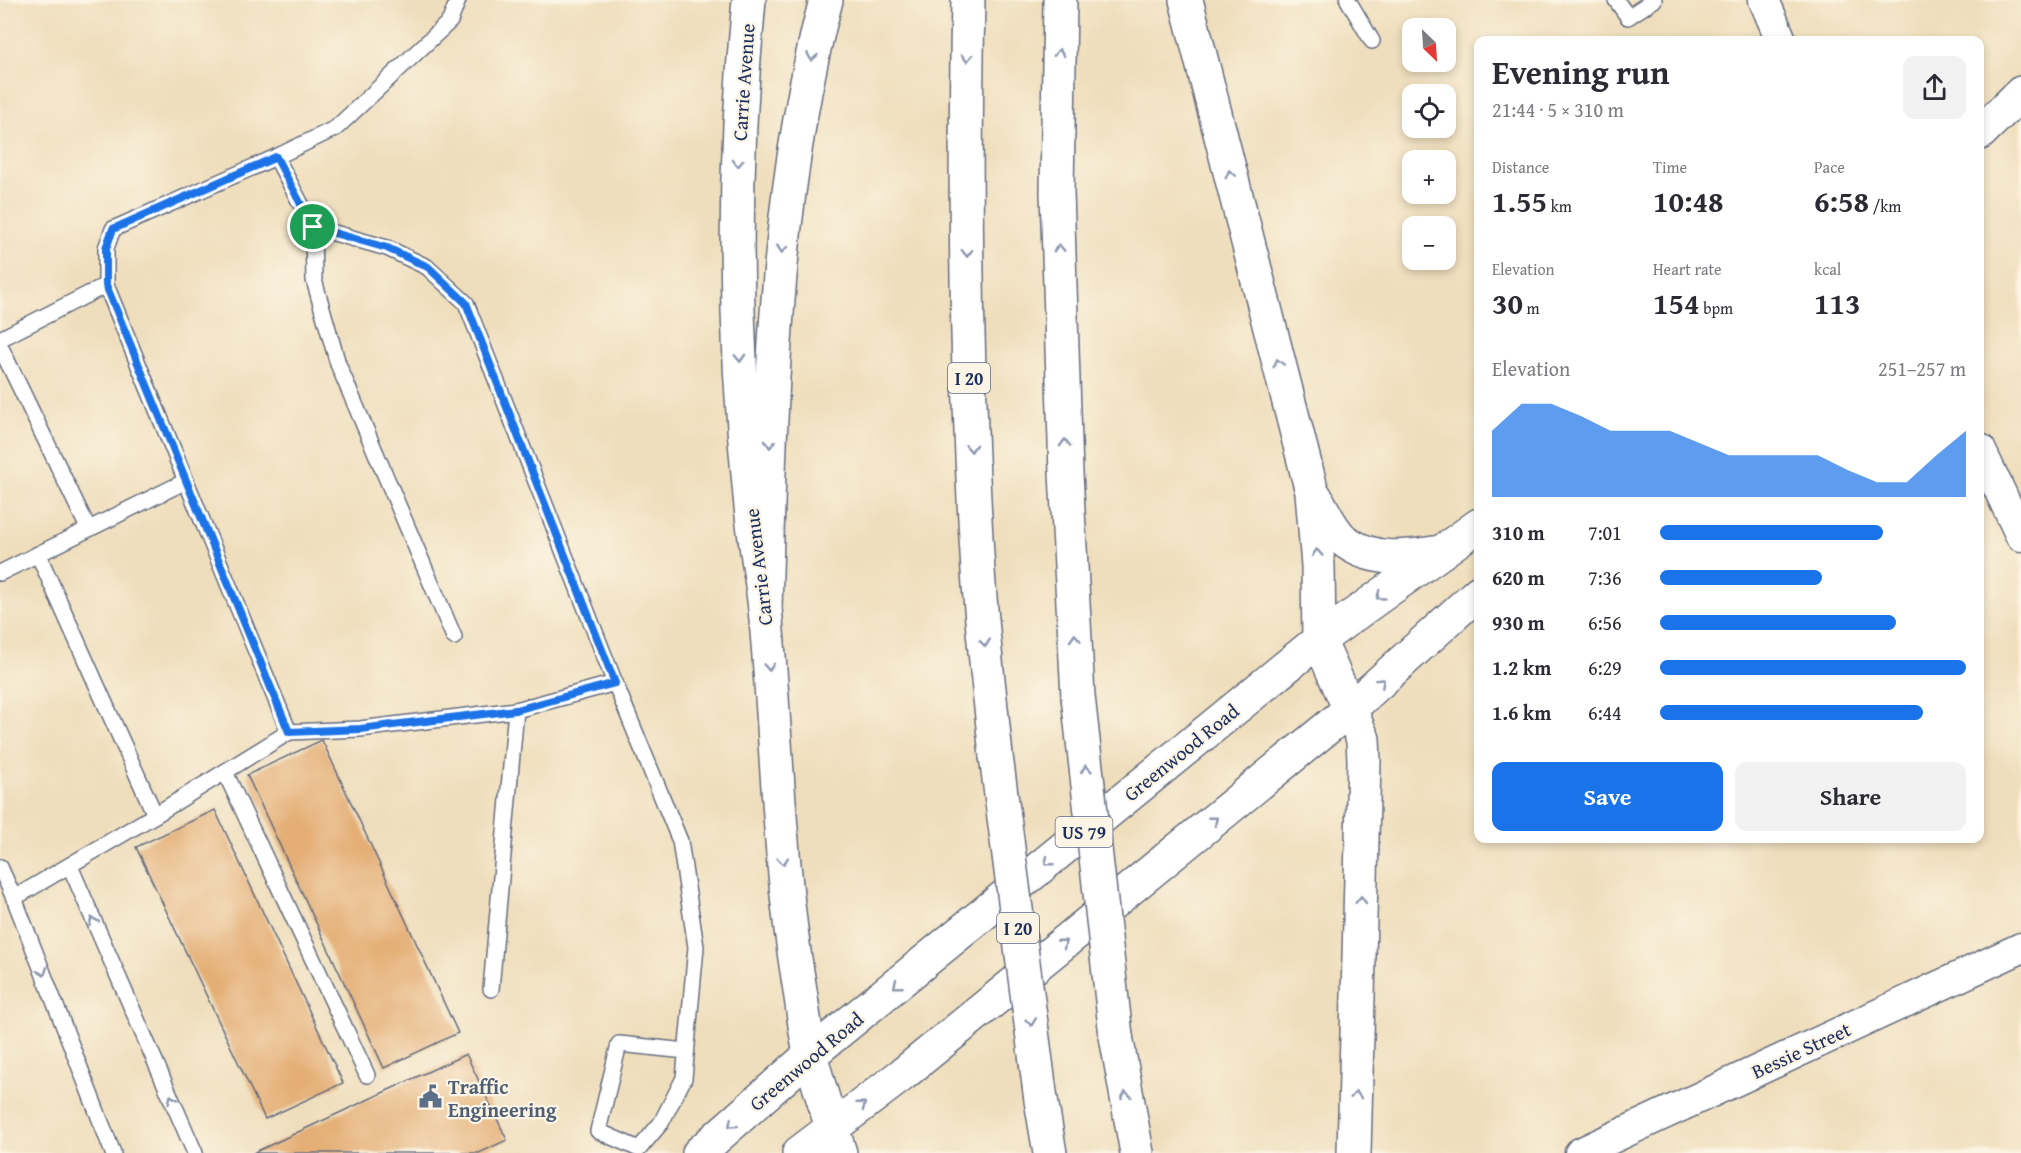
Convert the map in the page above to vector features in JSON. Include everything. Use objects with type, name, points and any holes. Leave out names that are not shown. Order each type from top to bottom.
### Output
[{"type":"main road","name":"Carrie Avenue","points":[[748,0],[742,65],[737,171],[737,277],[741,384],[750,496],[765,608],[775,771],[789,925],[810,1055],[836,1141]]},
{"type":"main road","points":[[765,608],[771,394],[776,307],[785,219],[798,133],[814,45],[826,0]]},
{"type":"main road","name":"I 20","points":[[968,0],[965,145],[970,420],[978,573],[996,756],[1050,1153]]},
{"type":"main road","points":[[1060,0],[1057,192],[1066,473],[1078,696],[1116,1036],[1137,1153]]},
{"type":"main road","points":[[1186,0],[1312,492],[1318,566],[1318,640],[1362,739],[1364,761],[1354,1153]]},
{"type":"main road","points":[[1984,128],[2021,93]]},
{"type":"main road","points":[[1312,492],[1333,527],[1346,542],[1363,550],[1380,557],[1405,557],[1441,552]]},
{"type":"main road","name":"Greenwood Road","points":[[699,1153],[810,1055],[1318,640],[1474,529]]},
{"type":"main road","points":[[799,1153],[836,1141],[903,1074],[1349,710],[1474,597]]},
{"type":"street","points":[[1764,0],[1779,36]]},
{"type":"street","points":[[1984,457],[2021,536]]},
{"type":"street","name":"Bessie Street","points":[[1580,1153],[2021,948]]},
{"type":"lane","points":[[289,732],[106,285],[106,248],[113,229],[336,128],[450,21],[458,0]]},
{"type":"lane","points":[[1348,0],[1372,41]]},
{"type":"lane","points":[[1616,0],[1628,17],[1654,0]]},
{"type":"lane","points":[[276,157],[313,227],[314,280],[338,364],[454,637]]},
{"type":"lane","points":[[313,227],[387,248],[428,267],[466,303],[615,683],[680,841],[696,947],[684,1078],[661,1123],[639,1149],[598,1131],[619,1044],[686,1051]]},
{"type":"lane","points":[[0,339],[106,285]]},
{"type":"lane","points":[[0,346],[88,528]]},
{"type":"lane","points":[[0,573],[186,481]]},
{"type":"lane","points":[[39,554],[155,815]]},
{"type":"lane","points":[[14,898],[155,815],[289,732],[360,729],[516,710],[615,683]]},
{"type":"lane","points":[[491,989],[516,710]]},
{"type":"lane","points":[[225,772],[368,1075]]},
{"type":"lane","points":[[70,866],[195,1153]]},
{"type":"lane","points":[[0,867],[113,1153]]},
{"type":"building","points":[[322,740],[458,1033],[384,1068],[247,775]]},
{"type":"building","points":[[215,810],[343,1083],[265,1119],[136,847]]},
{"type":"building","name":"Traffic Engineering","points":[[466,1054],[507,1140],[479,1153],[253,1153]]},
{"type":"place","name":"Traffic Engineering","points":[[430,1097]]},
{"type":"route","points":[[276,157],[313,227],[387,248],[428,267],[466,303],[615,683],[516,710],[360,729],[289,732],[106,285],[106,248],[113,229],[276,157]]}]
